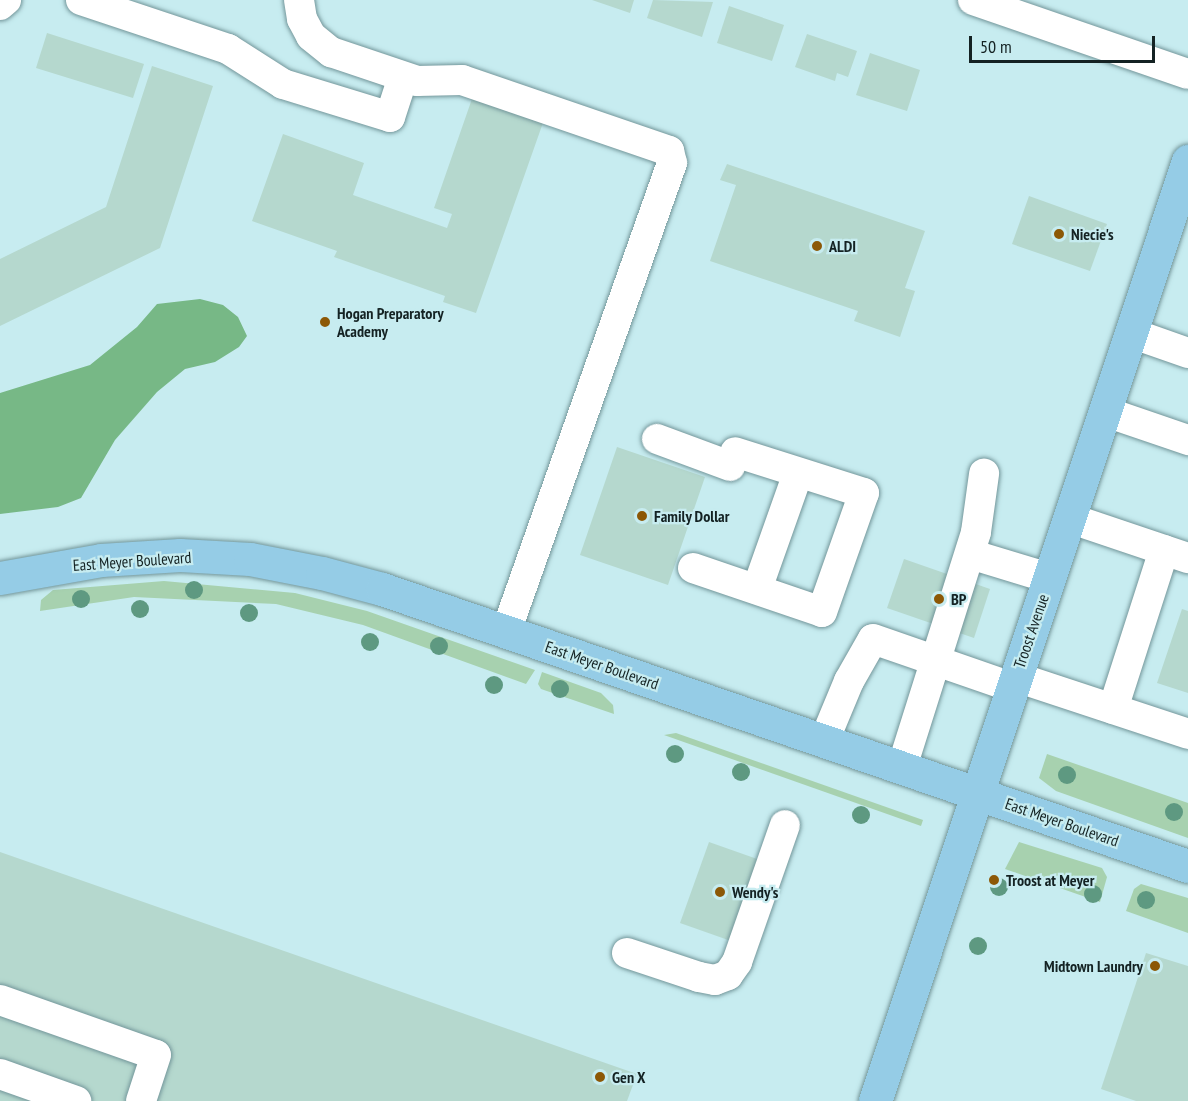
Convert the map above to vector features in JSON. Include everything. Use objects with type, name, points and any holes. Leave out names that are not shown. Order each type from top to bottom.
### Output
[{"type":"main road","name":"Troost Avenue","points":[[875,1101],[1188,161]]},
{"type":"main road","name":"East Meyer Boulevard","points":[[0,578],[101,560],[180,555],[250,559],[382,589],[1188,866]]},
{"type":"street","points":[[0,5],[6,0]]},
{"type":"street","points":[[81,0],[228,49],[283,84],[390,117],[403,77]]},
{"type":"street","points":[[299,0],[302,19],[311,36],[331,52],[417,81],[462,80],[669,151],[672,163],[506,633]]},
{"type":"street","points":[[974,0],[1188,74]]},
{"type":"street","points":[[1131,333],[1188,353]]},
{"type":"street","points":[[1106,412],[1188,440]]},
{"type":"street","points":[[657,439],[798,473],[864,493],[822,612],[693,568]]},
{"type":"street","points":[[757,589],[798,473]]},
{"type":"street","points":[[902,767],[970,554],[982,504],[984,474]]},
{"type":"street","points":[[1069,518],[1176,554],[1113,709]]},
{"type":"street","points":[[970,554],[1049,578]]},
{"type":"street","points":[[824,741],[849,681],[873,639],[938,660],[1113,709],[1188,734]]},
{"type":"street","points":[[627,953],[699,978],[715,980],[728,975],[737,962],[785,825]]},
{"type":"street","points":[[0,1000],[156,1055],[141,1101]]},
{"type":"street","points":[[0,1074],[74,1101]]},
{"type":"green space","points":[[200,299],[223,305],[238,317],[247,336],[239,347],[215,362],[185,369],[157,392],[115,440],[81,498],[58,507],[0,514],[0,393],[90,365],[137,327],[157,304]]},
{"type":"green space","points":[[164,581],[295,593],[367,611],[535,670],[526,684],[363,625],[276,604],[134,597],[40,611],[41,600],[53,590]]},
{"type":"green space","points":[[542,672],[601,693],[613,705],[614,714],[541,689],[538,684]]},
{"type":"green space","points":[[676,733],[923,820],[921,826],[664,735]]},
{"type":"green space","points":[[1047,754],[1188,803],[1188,838],[1056,791],[1039,778]]},
{"type":"green space","points":[[1019,842],[1102,868],[1107,877],[1100,902],[1005,869]]},
{"type":"green space","points":[[1141,884],[1188,898],[1188,933],[1126,911],[1134,889]]},
{"type":"building","points":[[592,0],[634,0],[630,13]]},
{"type":"building","points":[[653,0],[713,2],[702,37],[647,18]]},
{"type":"building","points":[[729,6],[784,25],[772,61],[717,43]]},
{"type":"building","points":[[47,33],[144,64],[133,98],[36,68]]},
{"type":"building","points":[[807,34],[857,51],[848,77],[837,73],[835,81],[795,67]]},
{"type":"building","points":[[870,53],[920,70],[907,111],[856,95]]},
{"type":"building","points":[[152,66],[213,86],[160,248],[0,326],[0,259],[106,207]]},
{"type":"building","name":"Hogan Preparatory Academy","points":[[474,93],[545,117],[476,313],[443,302],[445,296],[334,257],[337,251],[252,221],[283,134],[364,163],[353,195],[447,228],[452,214],[434,208]]},
{"type":"building","name":"ALDI","points":[[727,164],[925,231],[905,288],[915,291],[900,337],[854,321],[858,311],[710,261],[736,185],[720,180]]},
{"type":"building","name":"Niecie's","points":[[1029,196],[1107,224],[1090,271],[1012,244]]},
{"type":"building","name":"Family Dollar","points":[[617,447],[705,477],[668,585],[580,555]]},
{"type":"building","name":"BP","points":[[904,559],[990,589],[974,638],[887,608]]},
{"type":"building","points":[[1182,609],[1188,611],[1188,693],[1157,683]]},
{"type":"building","name":"Wendy's","points":[[709,842],[760,860],[731,941],[680,923]]},
{"type":"building","points":[[0,852],[637,1074],[627,1101],[0,1101]]},
{"type":"building","points":[[1146,953],[1188,966],[1188,1101],[1136,1101],[1101,1089]]},
{"type":"place","name":"Niecie's","points":[[1059,234]]},
{"type":"place","name":"ALDI","points":[[817,246]]},
{"type":"place","name":"Hogan Preparatory Academy","points":[[325,322]]},
{"type":"place","name":"Family Dollar","points":[[642,516]]},
{"type":"place","name":"BP","points":[[939,599]]},
{"type":"place","name":"Troost at Meyer","points":[[994,880]]},
{"type":"place","name":"Wendy's","points":[[720,892]]},
{"type":"place","name":"Midtown Laundry","points":[[1155,966]]},
{"type":"place","name":"Gen X","points":[[600,1077]]}]
